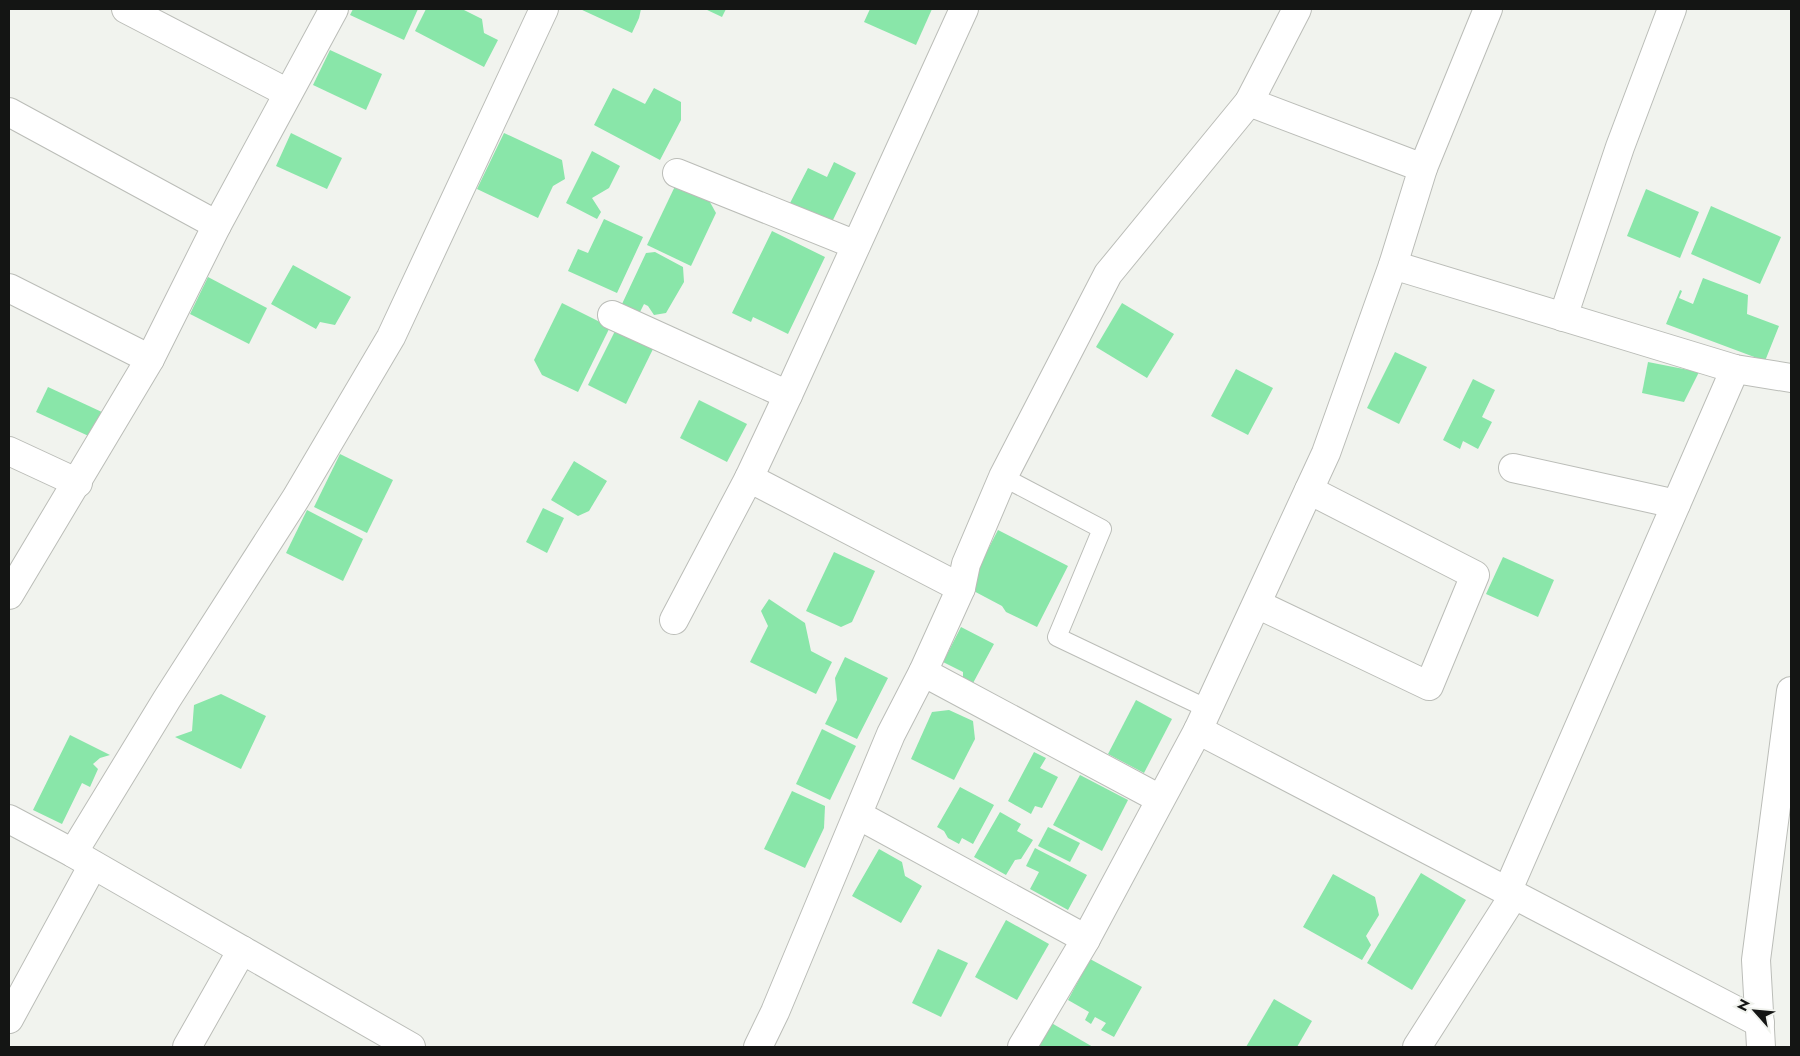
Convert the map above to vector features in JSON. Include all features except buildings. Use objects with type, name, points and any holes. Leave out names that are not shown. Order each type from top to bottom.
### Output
[{"type":"street","points":[[126,9],[288,93]]},
{"type":"street","points":[[9,595],[150,359],[217,224],[334,9]]},
{"type":"street","points":[[9,1019],[83,859],[167,699],[296,498],[391,337],[544,9]]},
{"type":"street","points":[[674,620],[749,478],[964,9]]},
{"type":"street","points":[[758,1047],[775,1012],[891,734],[923,672],[961,588],[966,564],[1002,477],[1108,274],[1249,102],[1297,9]]},
{"type":"street","points":[[1022,1047],[1086,939],[1203,719],[1326,453],[1393,265],[1423,168],[1488,9]]},
{"type":"street","points":[[1563,317],[1620,147],[1672,9]]},
{"type":"street","points":[[1249,102],[1423,168]]},
{"type":"street","points":[[9,112],[217,224]]},
{"type":"street","points":[[677,173],[856,245]]},
{"type":"street","points":[[1393,265],[1735,369],[1791,378]]},
{"type":"street","points":[[9,288],[150,359]]},
{"type":"street","points":[[612,315],[788,395]]},
{"type":"street","points":[[1417,1047],[1511,894],[1735,369]]},
{"type":"street","points":[[9,451],[78,482]]},
{"type":"street","points":[[1513,468],[1676,504]]},
{"type":"street","points":[[749,478],[961,588]]},
{"type":"street","points":[[1257,604],[1429,686],[1475,575],[1309,490]]},
{"type":"street","points":[[923,672],[1160,799]]},
{"type":"street","points":[[1760,1035],[1756,960],[1791,691]]},
{"type":"street","points":[[1203,719],[1760,1035]]},
{"type":"street","points":[[858,815],[1086,939]]},
{"type":"street","points":[[9,819],[242,950],[374,1038],[411,1047]]},
{"type":"street","points":[[186,1047],[242,950]]},
{"type":"lane","points":[[1002,477],[1102,528],[1057,637],[1203,719]]}]
